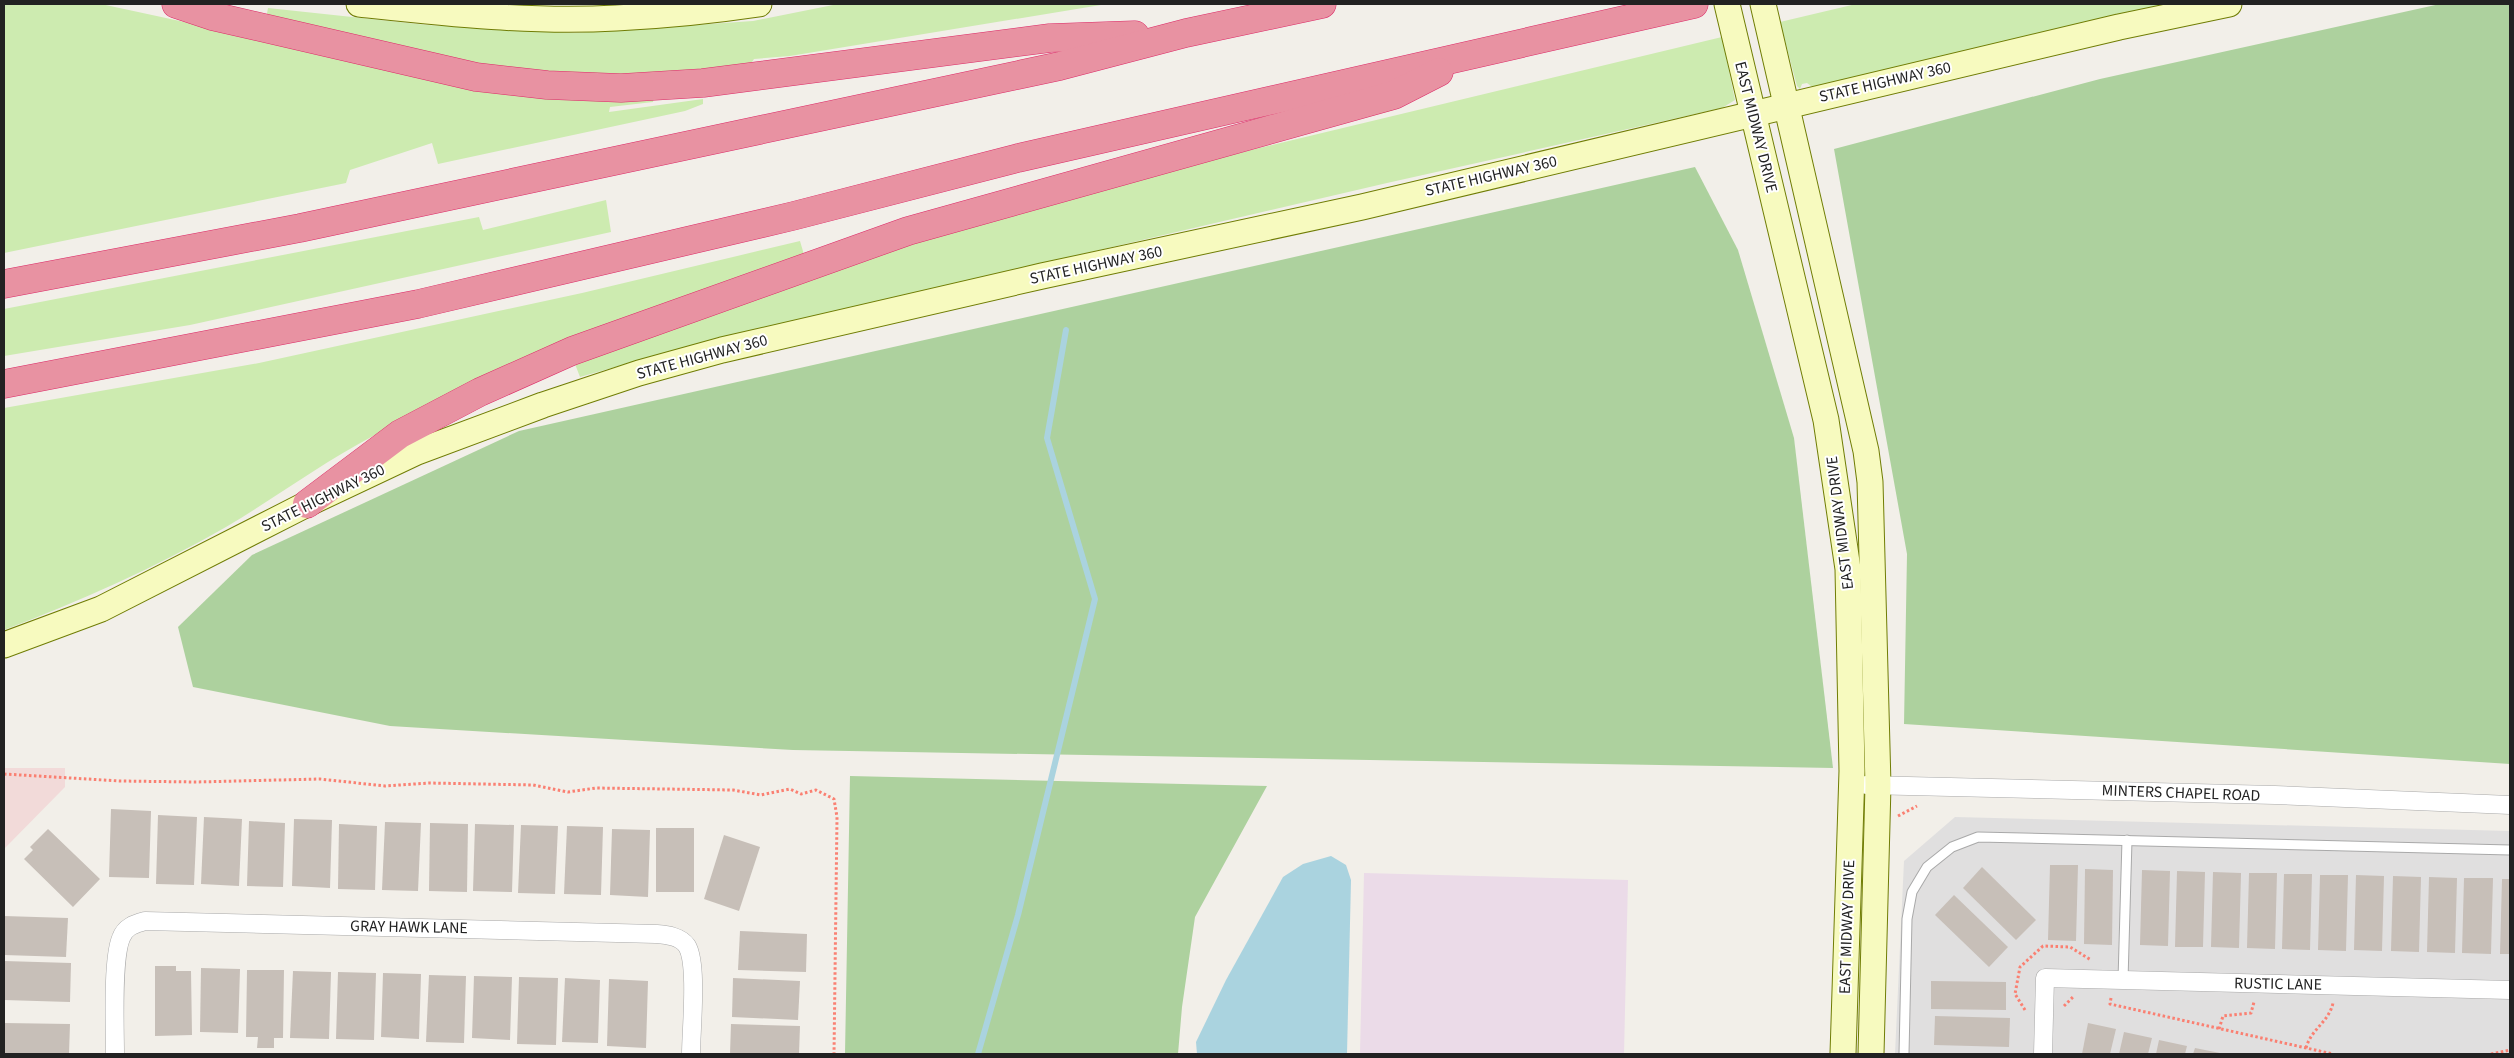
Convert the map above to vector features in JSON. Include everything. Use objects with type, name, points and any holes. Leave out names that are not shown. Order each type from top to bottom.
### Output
[{"type":"highway","points":[[176,4],[212,16],[476,76],[547,85],[621,88],[703,83],[1050,38],[1186,33]]},
{"type":"highway","points":[[4,284],[300,228],[1060,66],[1186,33],[1322,4]]},
{"type":"highway","points":[[4,384],[428,302],[783,218],[1018,158],[1694,4]]},
{"type":"highway","points":[[307,504],[400,434],[480,392],[572,352],[908,231],[1394,95],[1474,54]]},
{"type":"main road","points":[[359,4],[503,16],[615,18],[721,10],[759,4]]},
{"type":"main road","name":"EAST MIDWAY DRIVE","points":[[1726,4],[1777,208],[1826,420],[1848,569],[1852,785],[1843,1054]]},
{"type":"main road","name":"EAST MIDWAY DRIVE","points":[[1763,4],[1866,451],[1870,482],[1878,785],[1871,1054]]},
{"type":"main road","name":"STATE HIGHWAY 360","points":[[4,645],[101,609],[307,504],[418,452],[543,405],[638,373],[722,350],[1042,276],[1362,207],[1786,105],[2119,27],[2228,4]]},
{"type":"street","name":"MINTERS CHAPEL ROAD","points":[[1852,785],[2275,796],[2510,805]]},
{"type":"street","name":"GRAY HAWK LANE","points":[[115,1054],[117,958],[121,937],[130,926],[145,921],[675,936],[686,944],[690,954],[692,976],[691,1054]]},
{"type":"street","name":"RUSTIC LANE","points":[[2043,1054],[2045,978],[2122,989],[2510,990]]},
{"type":"lane","points":[[1904,1054],[1907,919],[1912,892],[1927,868],[1952,847],[1978,837],[2510,850]]},
{"type":"lane","points":[[2122,989],[2127,840]]},
{"type":"path","points":[[4,774],[120,781],[196,782],[320,779],[384,786],[429,783],[532,785],[568,792],[606,788],[733,790],[761,795],[790,789],[801,794],[816,790],[834,799],[836,818],[834,1054]]},
{"type":"path","points":[[2102,997],[2111,997],[2122,989]]},
{"type":"path","points":[[2063,1012],[2064,1004],[2068,1000],[2073,996],[2082,996]]},
{"type":"path","points":[[2111,997],[2110,1004],[2333,1054]]},
{"type":"path","points":[[2244,1000],[2264,1001]]},
{"type":"path","points":[[2219,1029],[2223,1016],[2251,1013],[2254,1001]]},
{"type":"path","points":[[2323,1002],[2343,1003]]},
{"type":"path","points":[[2306,1048],[2312,1032],[2329,1017],[2333,1003]]},
{"type":"path","points":[[2491,1054],[2510,1050]]},
{"type":"shaded area","points":[[4,768],[65,768],[65,787],[4,849]]},
{"type":"shaded area","points":[[1955,817],[2510,831],[2510,1054],[1895,1054],[1904,861]]},
{"type":"shaded area","points":[[1364,873],[1628,880],[1624,1054],[1360,1054]]},
{"type":"green space","points":[[4,4],[101,4],[254,37],[654,96],[653,102],[610,107],[609,112],[703,99],[703,104],[685,111],[438,164],[432,143],[350,170],[346,183],[4,253]]},
{"type":"green space","points":[[838,4],[1107,4],[790,56],[754,59],[750,65],[718,70],[605,77],[494,68],[266,19],[268,8],[427,25],[574,33],[753,21]]},
{"type":"green space","points":[[1856,4],[2174,4],[1821,86],[1811,86],[1807,83],[1802,84],[1800,89],[1797,86],[1780,22]]},
{"type":"green space","points":[[2440,4],[2510,4],[2510,764],[1904,724],[1907,554],[1834,149],[2100,79]]},
{"type":"green space","points":[[1722,37],[1735,100],[1722,108],[1387,183],[700,343],[580,377],[575,364],[822,274],[975,224],[1076,194]]},
{"type":"green space","points":[[1695,167],[1738,250],[1794,438],[1833,768],[793,750],[390,726],[193,687],[178,627],[252,555],[519,431]]},
{"type":"green space","points":[[606,200],[611,232],[190,325],[4,356],[4,309],[479,217],[483,230]]},
{"type":"green space","points":[[800,241],[805,258],[586,340],[425,409],[354,446],[199,542],[145,570],[4,630],[4,408],[259,363],[582,293]]},
{"type":"green space","points":[[850,776],[1267,786],[1195,917],[1182,1007],[1178,1054],[845,1054]]},
{"type":"water","points":[[1331,856],[1346,865],[1351,880],[1347,1054],[1197,1054],[1196,1042],[1226,980],[1283,877],[1303,864]]},
{"type":"building","points":[[111,809],[151,811],[149,878],[109,877]]},
{"type":"building","points":[[158,815],[197,817],[194,885],[156,884]]},
{"type":"building","points":[[204,817],[242,819],[239,886],[201,884]]},
{"type":"building","points":[[294,819],[332,820],[330,888],[292,886]]},
{"type":"building","points":[[249,821],[285,823],[283,887],[247,886]]},
{"type":"building","points":[[385,822],[421,823],[418,891],[382,890]]},
{"type":"building","points":[[430,823],[468,824],[467,892],[429,891]]},
{"type":"building","points":[[339,824],[377,826],[375,890],[338,889]]},
{"type":"building","points":[[475,824],[514,825],[512,892],[473,891]]},
{"type":"building","points":[[521,825],[558,826],[555,894],[518,893]]},
{"type":"building","points":[[567,826],[603,827],[601,895],[564,894]]},
{"type":"building","points":[[656,828],[694,828],[694,892],[656,892]]},
{"type":"building","points":[[48,829],[100,879],[73,907],[24,859],[33,850],[30,847]]},
{"type":"building","points":[[612,829],[650,830],[648,897],[610,895]]},
{"type":"building","points":[[724,835],[760,847],[739,911],[704,899]]},
{"type":"building","points":[[2050,865],[2078,865],[2076,941],[2048,940]]},
{"type":"building","points":[[1982,867],[2036,920],[2016,940],[1963,888]]},
{"type":"building","points":[[2085,869],[2113,870],[2112,945],[2084,944]]},
{"type":"building","points":[[2142,870],[2170,871],[2168,946],[2140,945]]},
{"type":"building","points":[[2177,871],[2205,872],[2203,947],[2175,947]]},
{"type":"building","points":[[2213,872],[2241,873],[2239,948],[2211,947]]},
{"type":"building","points":[[2249,873],[2277,873],[2275,949],[2247,948]]},
{"type":"building","points":[[2284,874],[2312,874],[2310,950],[2282,949]]},
{"type":"building","points":[[2320,875],[2348,875],[2346,951],[2318,950]]},
{"type":"building","points":[[2356,875],[2384,876],[2382,951],[2354,950]]},
{"type":"building","points":[[2393,876],[2421,877],[2419,952],[2391,951]]},
{"type":"building","points":[[2429,877],[2457,878],[2455,953],[2427,952]]},
{"type":"building","points":[[2464,878],[2493,878],[2491,954],[2462,953]]},
{"type":"building","points":[[2502,879],[2510,879],[2510,954],[2500,954]]},
{"type":"building","points":[[1954,895],[2008,947],[1989,967],[1935,915]]},
{"type":"building","points":[[4,916],[68,918],[66,957],[4,955]]},
{"type":"building","points":[[740,931],[807,934],[806,972],[738,970]]},
{"type":"building","points":[[4,961],[71,963],[70,1002],[4,1000]]},
{"type":"building","points":[[155,966],[176,966],[176,971],[191,971],[192,1035],[155,1036]]},
{"type":"building","points":[[201,968],[240,969],[238,1033],[200,1032]]},
{"type":"building","points":[[247,970],[284,970],[283,1038],[274,1038],[274,1048],[257,1048],[258,1037],[246,1037]]},
{"type":"building","points":[[293,971],[331,972],[329,1039],[290,1038]]},
{"type":"building","points":[[338,972],[376,973],[374,1040],[336,1039]]},
{"type":"building","points":[[383,973],[421,974],[419,1039],[381,1037]]},
{"type":"building","points":[[429,975],[466,976],[464,1043],[426,1042]]},
{"type":"building","points":[[474,976],[512,977],[510,1040],[472,1038]]},
{"type":"building","points":[[519,977],[558,978],[556,1045],[517,1044]]},
{"type":"building","points":[[565,978],[600,980],[598,1043],[562,1042]]},
{"type":"building","points":[[733,978],[800,981],[798,1020],[732,1017]]},
{"type":"building","points":[[609,979],[648,981],[646,1048],[607,1046]]},
{"type":"building","points":[[1931,981],[2006,982],[2006,1010],[1931,1009]]},
{"type":"building","points":[[1935,1016],[2010,1018],[2009,1047],[1934,1045]]},
{"type":"building","points":[[4,1023],[70,1024],[69,1054],[4,1054]]},
{"type":"building","points":[[2088,1023],[2116,1029],[2110,1054],[2082,1054]]},
{"type":"building","points":[[731,1024],[800,1026],[799,1054],[730,1054]]},
{"type":"building","points":[[2124,1032],[2152,1038],[2148,1054],[2119,1054]]},
{"type":"building","points":[[2159,1040],[2187,1046],[2185,1054],[2156,1054]]},
{"type":"building","points":[[2195,1048],[2220,1053],[2220,1054],[2193,1054]]},
{"type":"waterway","points":[[978,1054],[1018,915],[1095,599],[1047,438],[1066,330]]}]
